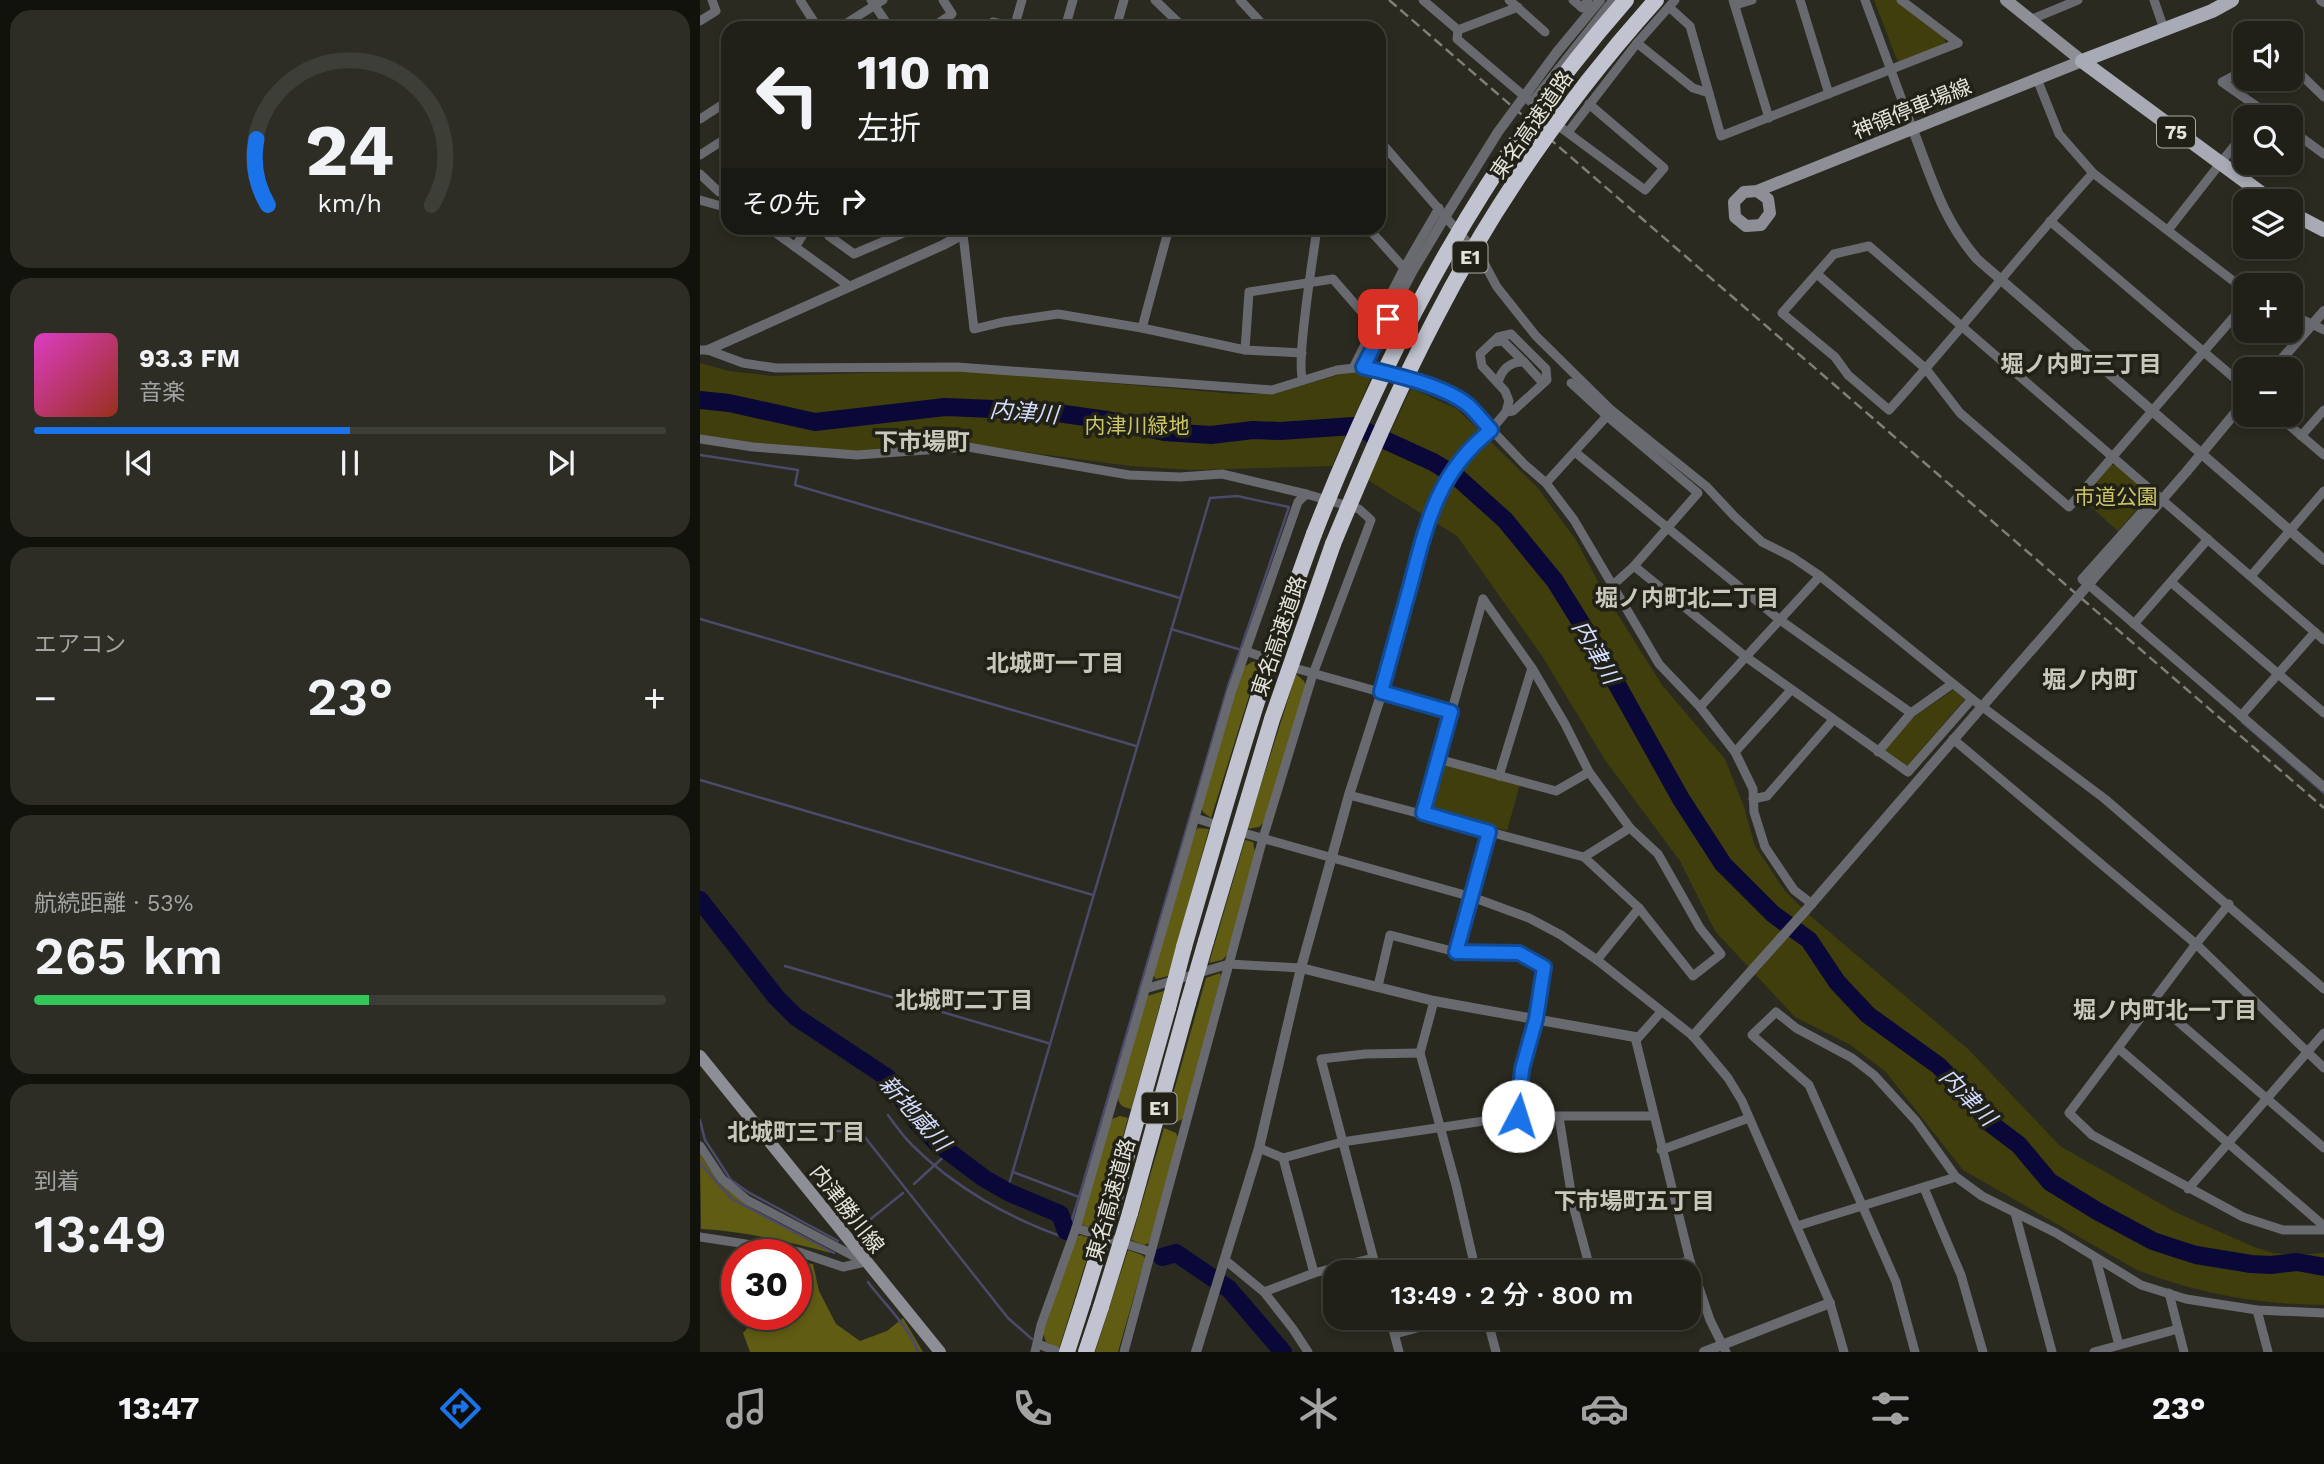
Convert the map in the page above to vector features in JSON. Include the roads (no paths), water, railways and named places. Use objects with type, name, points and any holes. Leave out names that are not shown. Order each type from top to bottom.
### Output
[{"type":"highway","name":"東名高速道路","points":[[1061,1351],[1083,1302],[1112,1208],[1253,710],[1314,534],[1343,461],[1378,381],[1464,222],[1543,104],[1626,0]]},
{"type":"highway","name":"東名高速道路","points":[[1086,1352],[1130,1213],[1188,1003],[1272,719],[1333,544],[1398,394],[1436,315],[1482,236],[1592,76],[1666,2]]},
{"type":"main road","points":[[2006,0],[2082,61],[2212,11],[2232,0]]},
{"type":"main road","name":"神領停車場線","points":[[1756,191],[2082,61]]},
{"type":"main road","name":"75","points":[[2082,61],[2255,189]]},
{"type":"main road","points":[[2303,219],[2324,230]]},
{"type":"main road","name":"内津勝川線","points":[[700,1056],[940,1352]]},
{"type":"street","points":[[700,21],[716,11],[712,0]]},
{"type":"street","points":[[800,0],[814,21]]},
{"type":"street","points":[[942,21],[952,14],[943,0]]},
{"type":"street","points":[[1016,21],[1022,0]]},
{"type":"street","points":[[1067,21],[1073,0]]},
{"type":"street","points":[[1118,21],[1124,0]]},
{"type":"street","points":[[1155,0],[1177,21]]},
{"type":"street","points":[[1240,0],[1260,21]]},
{"type":"street","points":[[1423,0],[1458,30]]},
{"type":"street","points":[[1510,0],[1545,32]]},
{"type":"street","points":[[1573,0],[1582,8],[1588,0]]},
{"type":"street","points":[[1358,367],[1412,272],[1498,132],[1557,52],[1600,0]]},
{"type":"street","points":[[1532,102],[1613,0]]},
{"type":"street","points":[[1752,0],[1734,3],[1769,118]]},
{"type":"street","points":[[1800,0],[1829,94]]},
{"type":"street","points":[[1865,0],[1942,208],[1977,259],[2324,560]]},
{"type":"street","points":[[1569,131],[1666,2],[1690,26],[1721,136],[1958,43],[1901,0]]},
{"type":"street","points":[[2030,20],[2078,0]]},
{"type":"street","points":[[2154,0],[2164,29]]},
{"type":"street","points":[[849,21],[876,2],[886,21]]},
{"type":"street","points":[[1458,30],[1518,8]]},
{"type":"street","points":[[1170,21],[1172,16]]},
{"type":"street","points":[[1458,30],[1457,39],[1564,130],[1569,131],[1595,154],[1645,190],[1664,167],[1592,100],[1560,64]]},
{"type":"street","points":[[1637,43],[1693,88],[1709,93]]},
{"type":"street","points":[[2233,76],[2222,82],[2249,105]]},
{"type":"street","points":[[2303,77],[2324,97]]},
{"type":"street","points":[[2037,79],[2059,134],[2093,173],[2233,281]]},
{"type":"street","points":[[701,116],[721,105]]},
{"type":"street","points":[[2303,139],[2324,154]]},
{"type":"street","points":[[700,155],[721,142]]},
{"type":"street","points":[[2168,230],[2233,147]]},
{"type":"street","points":[[1386,148],[1482,259],[1497,287],[1536,336],[1610,409],[1707,487],[1762,542],[1792,557],[1820,576],[1952,684],[2105,799],[2324,989]]},
{"type":"street","points":[[2093,173],[2002,281],[1962,326],[1926,369],[1889,410],[1848,375],[1835,357],[1782,313],[1834,254],[1869,246],[1962,326],[2251,576],[2324,640]]},
{"type":"street","points":[[700,174],[721,190]]},
{"type":"street","points":[[700,200],[721,206]]},
{"type":"street","points":[[1358,367],[1374,326],[1439,208]]},
{"type":"street","points":[[2050,221],[2233,376]]},
{"type":"street","points":[[779,235],[849,286]]},
{"type":"street","points":[[795,247],[803,235]]},
{"type":"street","points":[[828,235],[854,254],[899,235]]},
{"type":"street","points":[[704,350],[918,257],[956,235]]},
{"type":"street","points":[[963,235],[974,329],[1003,321],[1058,314],[1142,328],[1245,350],[1302,353]]},
{"type":"street","points":[[1142,328],[1167,235]]},
{"type":"street","points":[[1303,380],[1300,374],[1316,235]]},
{"type":"street","points":[[1374,235],[1404,268]]},
{"type":"street","points":[[1818,274],[1926,369],[1959,413],[2069,507],[2233,318]]},
{"type":"street","points":[[1245,350],[1249,292],[1333,279],[1374,326]]},
{"type":"street","points":[[2284,357],[2324,311]]},
{"type":"street","points":[[2303,319],[2324,330]]},
{"type":"street","points":[[1196,1352],[1259,1148],[1301,968],[1432,509],[1455,466],[1506,412],[1509,401],[1505,391],[1482,366],[1480,354],[1497,337],[1511,334],[1546,369],[1547,380],[1513,411],[1506,412]]},
{"type":"street","points":[[1493,342],[1503,341],[1543,383]]},
{"type":"street","points":[[704,350],[743,363],[776,368],[957,367],[1272,390],[1358,367],[1420,382],[1452,396],[1467,404],[1546,483],[1586,537],[1659,664],[1700,707],[1735,752],[1753,789],[1754,812],[1765,847],[1794,890],[1810,906]]},
{"type":"street","points":[[1498,383],[1506,367],[1524,362]]},
{"type":"street","points":[[1571,383],[1698,493],[1614,585]]},
{"type":"street","points":[[2301,436],[2324,410]]},
{"type":"street","points":[[1693,1036],[1810,906],[2233,415]]},
{"type":"street","points":[[1546,483],[1607,416]]},
{"type":"street","points":[[2291,427],[2324,455]]},
{"type":"street","points":[[700,439],[753,447],[857,455],[968,447],[1129,475],[1181,477],[1222,474],[1359,509],[1371,520],[1314,674],[1263,838],[1124,1352]]},
{"type":"street","points":[[1575,452],[1780,620],[1911,713]]},
{"type":"street","points":[[2251,576],[2324,491]]},
{"type":"street","points":[[1061,1351],[1037,1348],[1041,1325],[1076,1228],[1245,651],[1298,502],[1306,494]]},
{"type":"street","points":[[2157,495],[2082,579],[2324,787]]},
{"type":"street","points":[[2134,624],[2208,539]]},
{"type":"street","points":[[1634,566],[1746,657],[1908,772],[1972,699]]},
{"type":"street","points":[[1700,707],[1820,576]]},
{"type":"street","points":[[2172,583],[2324,713]]},
{"type":"street","points":[[1349,794],[1584,857],[1639,908],[1693,976],[1721,954],[1700,928],[1658,854],[1630,828],[1589,772],[1532,668],[1483,599],[1423,813]]},
{"type":"street","points":[[2241,716],[2315,632]]},
{"type":"street","points":[[1245,651],[1260,656]]},
{"type":"street","points":[[1499,776],[1532,668]]},
{"type":"street","points":[[1298,669],[1451,712]]},
{"type":"street","points":[[1878,752],[1911,713],[1952,684]]},
{"type":"street","points":[[1735,752],[1791,690]]},
{"type":"street","points":[[1753,799],[1767,796],[1833,720]]},
{"type":"street","points":[[1953,739],[2196,944],[2324,1068]]},
{"type":"street","points":[[1438,759],[1556,791],[1589,772]]},
{"type":"street","points":[[1195,818],[1211,823]]},
{"type":"street","points":[[1584,857],[1630,828]]},
{"type":"street","points":[[1456,952],[1489,832]]},
{"type":"street","points":[[1247,834],[1472,897],[1529,918],[1561,935],[1597,960],[1693,1036],[1728,1078],[1749,1118],[1830,1303],[1844,1352]]},
{"type":"street","points":[[2229,904],[2068,1113],[2092,1135],[2243,1217],[2283,1230],[2324,1228]]},
{"type":"street","points":[[1597,960],[1639,908]]},
{"type":"street","points":[[1378,986],[1390,935],[1456,952],[1519,953],[1544,967],[1536,1019],[1522,1069],[1518,1116]]},
{"type":"street","points":[[1145,989],[1229,964],[1301,968],[1434,1001],[1636,1038]]},
{"type":"street","points":[[2153,1000],[2324,1148]]},
{"type":"street","points":[[1434,1001],[1420,1053],[1473,1260]]},
{"type":"street","points":[[1636,1038],[1661,1012]]},
{"type":"street","points":[[1915,1352],[1896,1282],[1809,1085],[1752,1035],[1776,1012],[1797,1028],[1852,1058],[1874,1075],[1916,1121],[1956,1177],[1982,1196],[2056,1233],[2140,1285],[2186,1299],[2257,1310],[2324,1314]]},
{"type":"street","points":[[2188,1189],[2324,1033]]},
{"type":"street","points":[[1636,1038],[1690,1260]]},
{"type":"street","points":[[2118,1048],[2324,1228]]},
{"type":"street","points":[[1264,1292],[1314,1273],[1373,1258],[1321,1059],[1365,1054],[1420,1053]]},
{"type":"street","points":[[1259,1148],[1283,1158],[1342,1142],[1518,1116],[1653,1115]]},
{"type":"street","points":[[1559,1117],[1573,1205],[1588,1260]]},
{"type":"street","points":[[1661,1150],[1749,1118]]},
{"type":"street","points":[[700,1146],[722,1179],[747,1200],[865,1262]]},
{"type":"street","points":[[1283,1158],[1314,1273]]},
{"type":"street","points":[[1797,1226],[1956,1177]]},
{"type":"street","points":[[1924,1188],[1961,1275],[1983,1352]]},
{"type":"street","points":[[2015,1213],[2052,1352]]},
{"type":"street","points":[[1076,1228],[1151,1252]]},
{"type":"street","points":[[700,1237],[799,1252],[843,1268],[865,1262]]},
{"type":"street","points":[[2096,1259],[2119,1345]]},
{"type":"street","points":[[1224,1262],[1264,1292],[1308,1352]]},
{"type":"street","points":[[1701,1293],[1724,1349]]},
{"type":"street","points":[[2169,1293],[2184,1352]]},
{"type":"street","points":[[1704,1352],[1724,1349],[1830,1303]]},
{"type":"street","points":[[2257,1310],[2269,1352]]},
{"type":"street","points":[[2094,1352],[2178,1329]]},
{"type":"street","points":[[1394,1330],[1399,1352]]},
{"type":"street","points":[[1395,1334],[1410,1330]]},
{"type":"street","points":[[1490,1330],[1496,1352]]},
{"type":"waterway","name":"内津川","points":[[700,400],[729,403],[815,422],[945,407],[1043,411],[1164,432],[1211,435],[1253,430],[1354,426],[1433,462],[1456,476],[1505,520],[1555,581],[1596,647],[1681,799],[1723,864],[1773,914],[1809,940],[1837,982],[1868,1015],[1939,1066],[1990,1123],[2019,1145],[2050,1182],[2153,1241],[2196,1255],[2251,1264],[2297,1262],[2324,1267]]},
{"type":"waterway","points":[[700,455],[798,470],[795,485],[1180,598]]},
{"type":"waterway","points":[[1007,1191],[1210,498],[1237,496],[1289,507],[1228,686],[1079,1197]]},
{"type":"waterway","points":[[700,619],[1136,746]]},
{"type":"waterway","points":[[1171,629],[1238,649]]},
{"type":"waterway","points":[[2242,722],[2324,793]]},
{"type":"waterway","points":[[700,780],[1093,895]]},
{"type":"waterway","name":"新地蔵川","points":[[700,900],[776,997],[796,1017],[888,1078],[917,1122],[937,1143],[985,1179],[1010,1193],[1060,1214],[1066,1231]]},
{"type":"waterway","points":[[785,966],[1048,1043]]},
{"type":"waterway","points":[[888,1115],[912,1145],[964,1188],[1024,1221],[1066,1238],[1079,1197],[1013,1172]]},
{"type":"waterway","points":[[700,1120],[705,1140],[731,1180],[838,1241]]},
{"type":"waterway","points":[[832,1131],[860,1131],[1008,1318],[1032,1339]]},
{"type":"waterway","points":[[914,1184],[949,1152]]},
{"type":"waterway","points":[[700,1163],[732,1199],[834,1253]]},
{"type":"waterway","points":[[862,1226],[903,1193]]},
{"type":"waterway","name":"新地蔵川","points":[[1162,1257],[1176,1253],[1229,1289],[1283,1352]]},
{"type":"waterway","points":[[868,1282],[902,1324],[918,1352]]},
{"type":"railway","points":[[1389,0],[2324,808]]},
{"type":"district","name":"堀ノ内町三丁目","points":[[2081,364]]},
{"type":"district","name":"下市場町","points":[[922,442]]},
{"type":"district","name":"堀ノ内町北二丁目","points":[[1687,598]]},
{"type":"district","name":"北城町一丁目","points":[[1055,663]]},
{"type":"district","name":"堀ノ内町","points":[[2090,680]]},
{"type":"district","name":"北城町二丁目","points":[[964,1000]]},
{"type":"district","name":"堀ノ内町北一丁目","points":[[2165,1010]]},
{"type":"district","name":"北城町三丁目","points":[[796,1132]]},
{"type":"district","name":"下市場町五丁目","points":[[1634,1201]]},
{"type":"park label","name":"内津川緑地","points":[[1137,426]]},
{"type":"park label","name":"市道公園","points":[[2116,497]]}]
